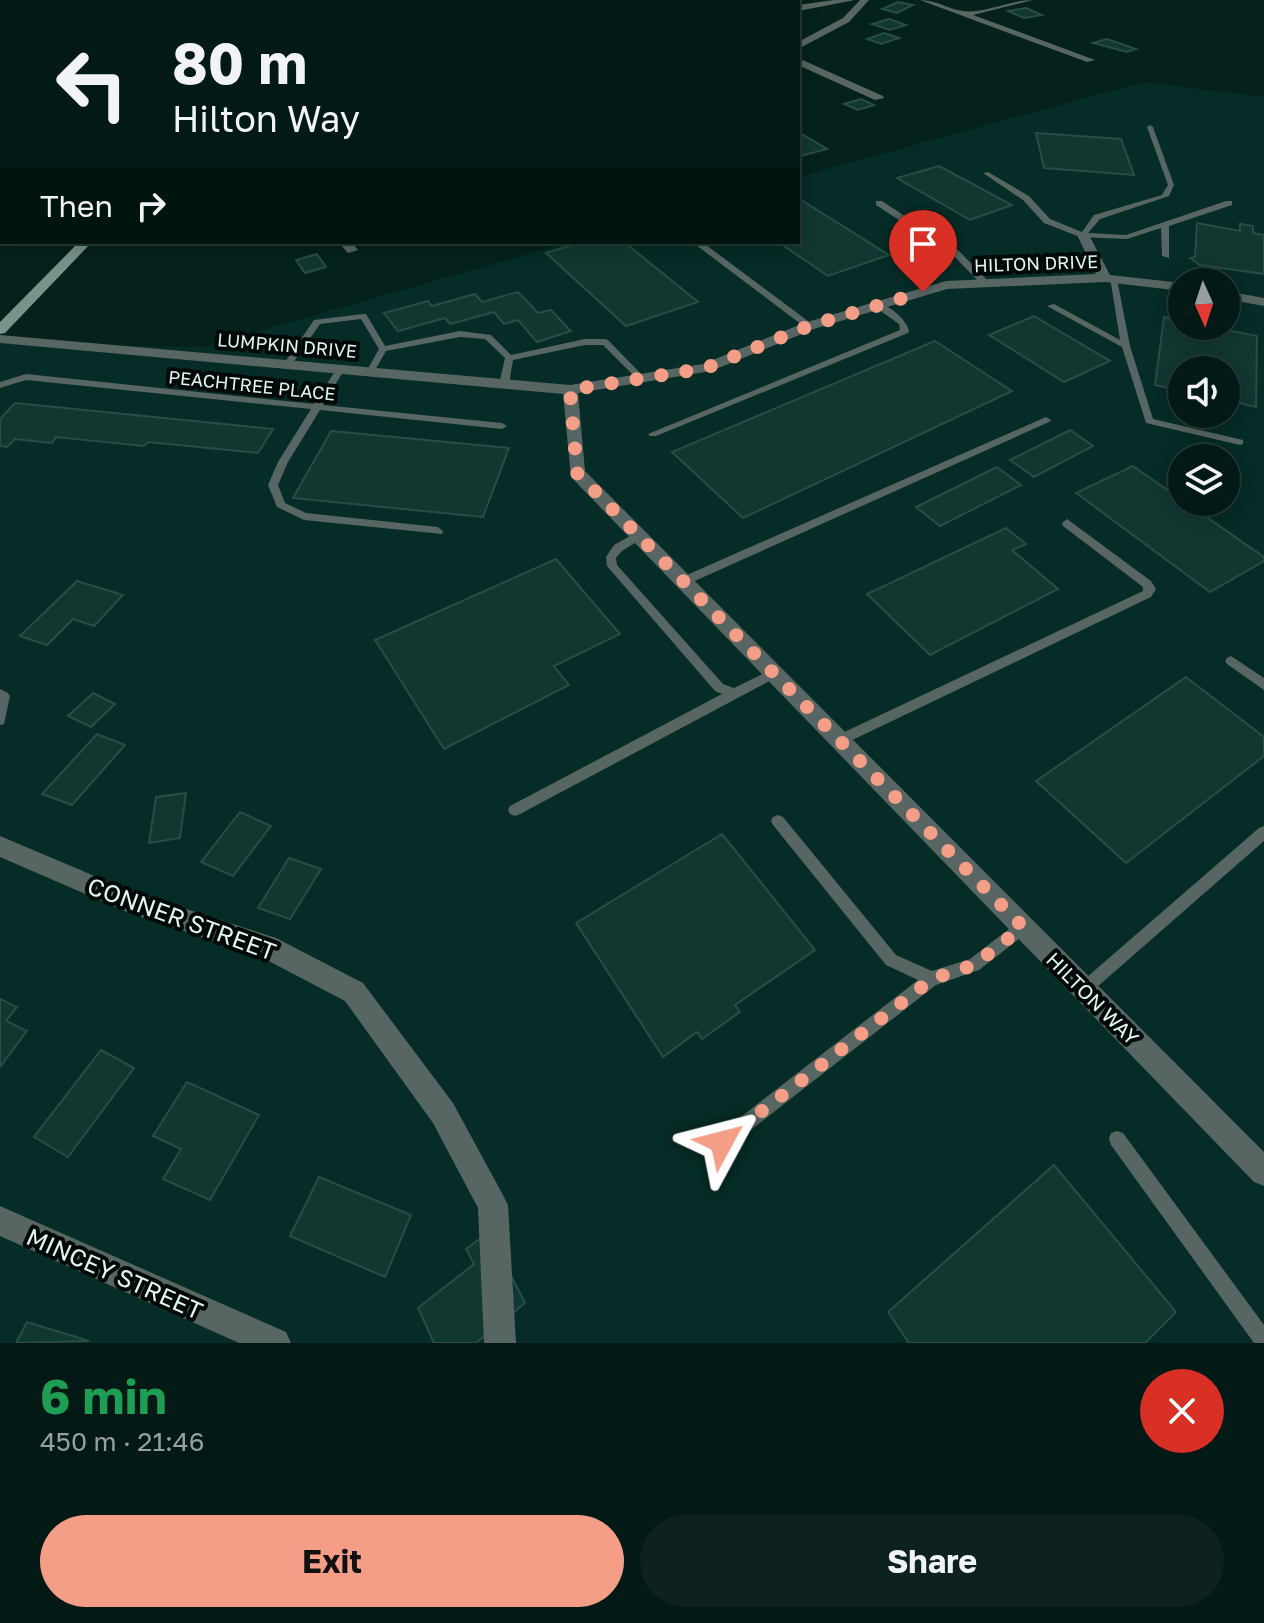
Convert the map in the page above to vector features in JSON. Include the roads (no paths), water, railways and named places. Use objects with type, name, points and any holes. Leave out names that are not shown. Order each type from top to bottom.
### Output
[{"type":"main road","points":[[0,330],[84,244]]},
{"type":"street","points":[[800,8],[851,0]]},
{"type":"street","points":[[800,45],[846,20],[865,0]]},
{"type":"street","points":[[924,0],[1090,60]]},
{"type":"street","points":[[965,14],[1029,0]]},
{"type":"street","points":[[800,62],[879,98]]},
{"type":"street","points":[[1083,235],[1109,279]]},
{"type":"street","name":"HILTON DRIVE","points":[[570,390],[706,368],[809,326],[946,285],[1109,279],[1168,285]]},
{"type":"street","points":[[1240,298],[1264,302]]},
{"type":"street","name":"LUMPKIN DRIVE","points":[[0,339],[570,390]]},
{"type":"street","name":"HILTON WAY","points":[[570,390],[577,473],[1264,1172]]},
{"type":"street","name":"CONNER STREET","points":[[0,846],[127,901],[267,947],[354,992],[443,1113],[493,1205],[500,1343]]},
{"type":"street","name":"MINCEY STREET","points":[[0,1221],[275,1343]]},
{"type":"lane","points":[[1083,235],[1097,217],[1165,196],[1171,185],[1150,127]]},
{"type":"lane","points":[[986,173],[1026,198],[1047,221],[1083,235],[1127,237],[1229,203]]},
{"type":"lane","points":[[879,203],[957,254],[984,282]]},
{"type":"lane","points":[[1165,224],[1166,256]]},
{"type":"lane","points":[[700,244],[809,326]]},
{"type":"lane","points":[[1109,279],[1149,421],[1240,442]]},
{"type":"lane","points":[[653,434],[905,331],[903,323],[878,305]]},
{"type":"lane","points":[[1051,306],[1126,346]]},
{"type":"lane","points":[[287,365],[317,322],[363,316],[383,349]]},
{"type":"lane","points":[[370,372],[383,349],[460,334],[488,337],[509,358]]},
{"type":"lane","points":[[509,358],[585,342],[605,342],[643,380]]},
{"type":"lane","points":[[504,384],[509,358]]},
{"type":"lane","points":[[340,370],[283,462],[273,485],[281,505],[304,516],[438,531]]},
{"type":"lane","name":"PEACHTREE PLACE","points":[[0,385],[26,377],[502,426]]},
{"type":"lane","points":[[684,581],[1046,420]]},
{"type":"lane","points":[[840,740],[1147,594],[1150,589],[1147,584],[1067,523]]},
{"type":"lane","points":[[639,535],[618,548],[611,557],[612,566],[719,688],[735,693]]},
{"type":"lane","points":[[1231,661],[1264,685]]},
{"type":"lane","points":[[515,810],[775,673]]},
{"type":"lane","points":[[0,694],[4,696],[0,720]]},
{"type":"lane","points":[[778,821],[891,960],[932,979]]},
{"type":"lane","points":[[1084,989],[1264,832]]},
{"type":"lane","points":[[722,1142],[932,979],[974,965],[1023,927]]},
{"type":"lane","points":[[1117,1139],[1264,1341]]}]
